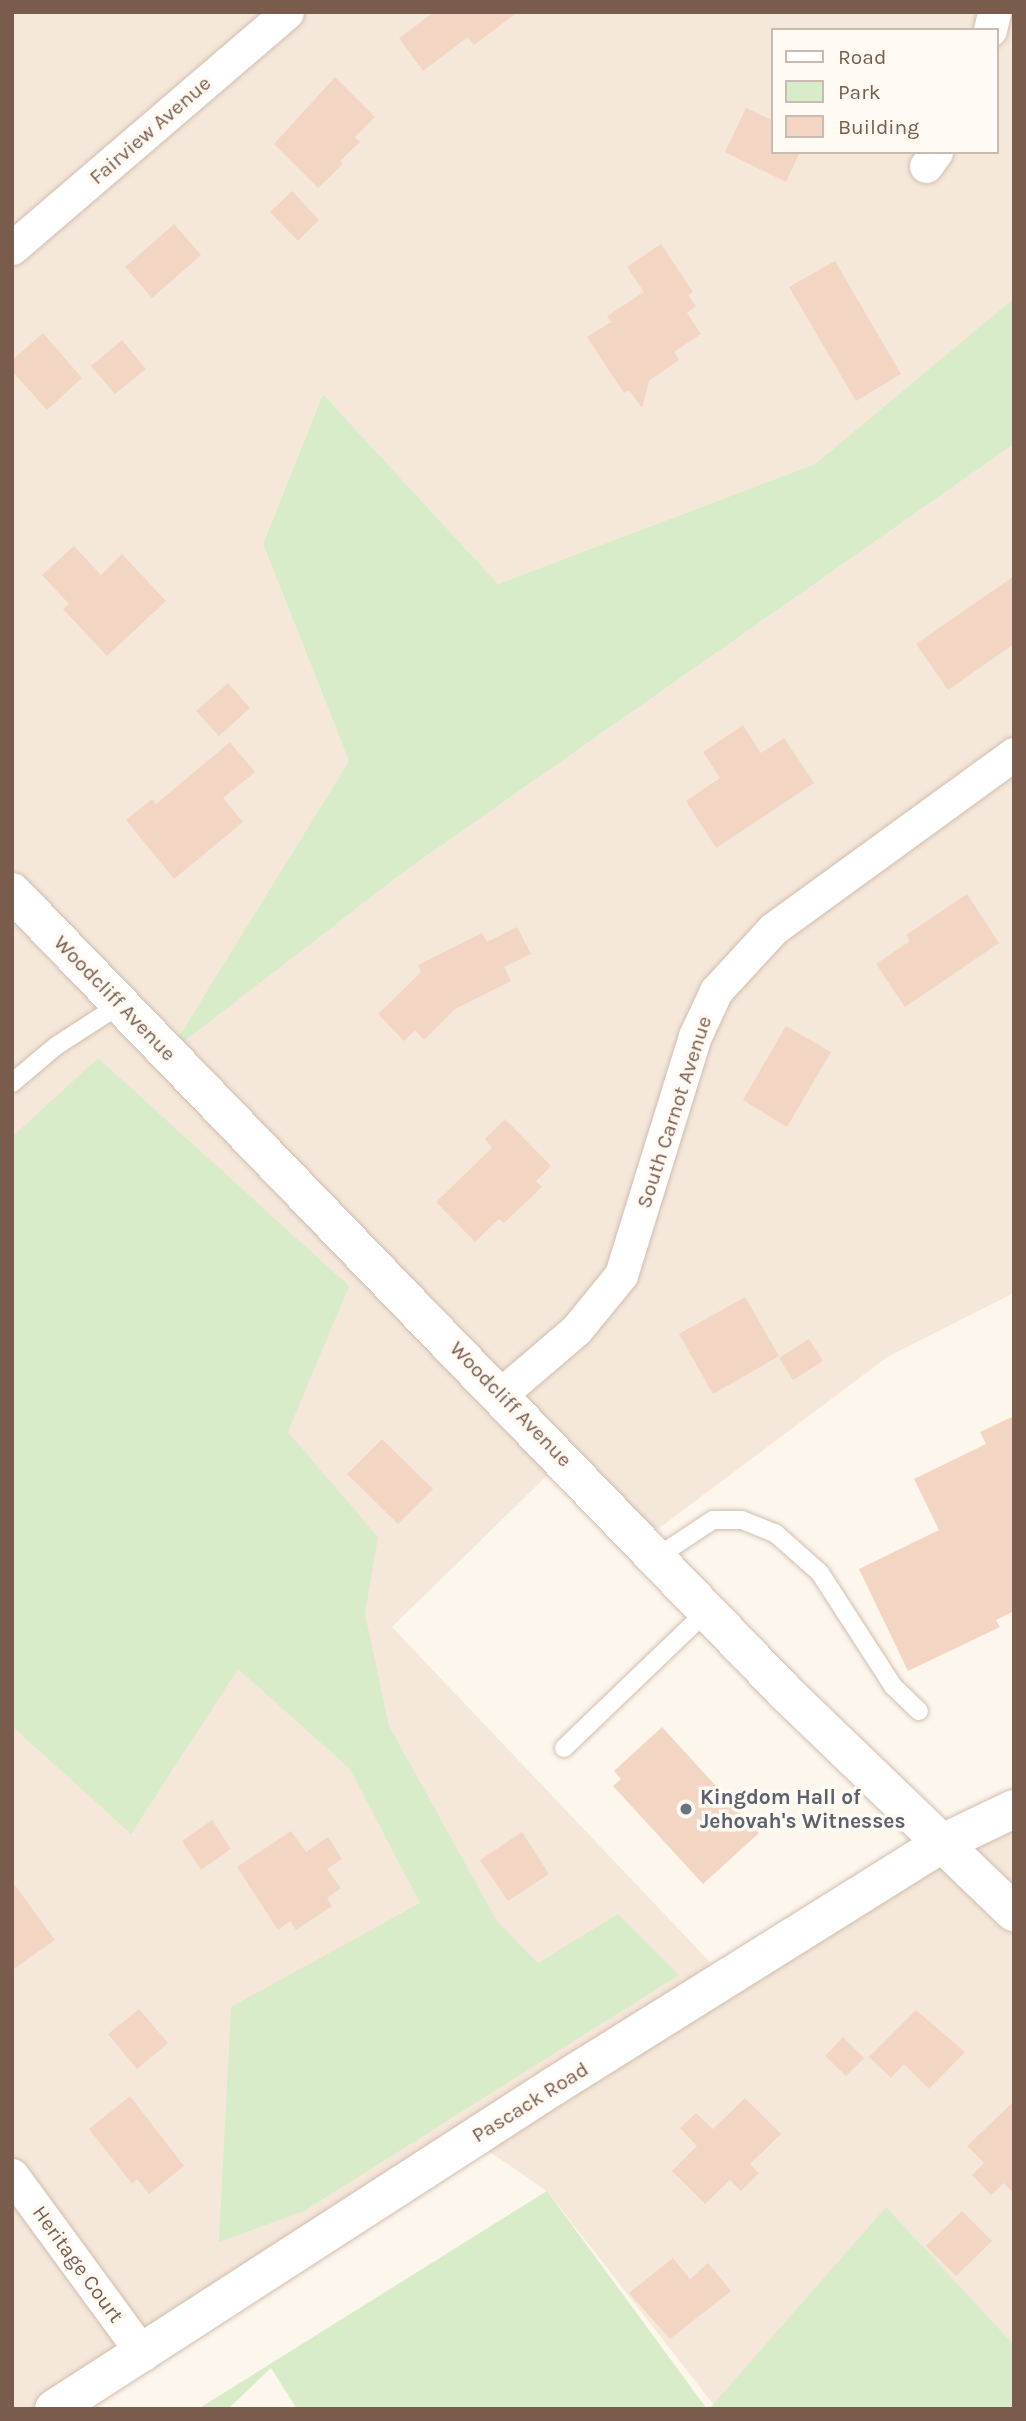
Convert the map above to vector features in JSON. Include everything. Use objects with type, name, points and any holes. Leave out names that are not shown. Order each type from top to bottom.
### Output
[{"type":"main road","name":"Woodcliff Avenue","points":[[12,892],[501,1394],[784,1691],[945,1842],[1014,1912]]},
{"type":"main road","name":"Pascack Road","points":[[54,2409],[143,2354],[471,2138],[945,1842],[1014,1809]]},
{"type":"street","name":"Fairview Avenue","points":[[12,248],[287,12]]},
{"type":"street","name":"South Carnot Avenue","points":[[501,1394],[576,1330],[621,1275],[695,1037],[716,991],[773,929],[1014,754]]},
{"type":"street","name":"Heritage Court","points":[[12,2175],[143,2354]]},
{"type":"lane","points":[[12,1083],[56,1046],[121,1004]]},
{"type":"lane","points":[[657,1557],[713,1520],[742,1520],[775,1533],[820,1573],[893,1686],[919,1711]]},
{"type":"lane","points":[[564,1748],[708,1610]]},
{"type":"shaded area","points":[[12,12],[1014,12],[1014,298],[815,464],[498,584],[323,394],[263,544],[349,761],[171,1051],[405,871],[1014,444],[1014,1293],[889,1356],[642,1541],[564,1459],[392,1627],[726,1979],[1014,1809],[1014,2409],[717,2409],[547,2191],[471,2139],[54,2409],[12,2409]]},
{"type":"green space","points":[[1014,298],[1014,444],[405,871],[169,1053],[349,761],[263,544],[323,394],[498,584],[815,464]]},
{"type":"green space","points":[[98,1058],[349,1286],[288,1432],[378,1537],[365,1614],[389,1726],[497,1921],[538,1963],[618,1914],[679,1975],[304,2211],[219,2242],[231,2007],[420,1903],[350,1769],[238,1669],[131,1834],[12,1726],[12,1137]]},
{"type":"green space","points":[[547,2191],[707,2409],[297,2409],[271,2368],[228,2409],[198,2409]]},
{"type":"green space","points":[[886,2207],[1014,2345],[1014,2409],[709,2409]]},
{"type":"building","points":[[434,12],[518,12],[474,45],[468,37],[423,71],[399,38]]},
{"type":"building","points":[[335,77],[375,117],[355,137],[360,142],[340,161],[343,164],[318,188],[274,144]]},
{"type":"building","points":[[746,108],[771,120],[771,154],[799,154],[786,182],[725,152]]},
{"type":"building","points":[[292,191],[319,220],[298,241],[270,212]]},
{"type":"building","points":[[174,224],[201,255],[152,298],[125,267]]},
{"type":"building","points":[[661,244],[693,292],[688,295],[696,306],[687,313],[701,334],[674,352],[679,360],[649,381],[642,408],[629,390],[624,393],[587,337],[611,322],[607,316],[644,292],[627,267]]},
{"type":"building","points":[[835,261],[901,374],[856,401],[789,287]]},
{"type":"building","points":[[43,333],[82,378],[47,410],[12,371],[12,360]]},
{"type":"building","points":[[122,340],[146,369],[115,394],[91,366]]},
{"type":"building","points":[[74,546],[101,575],[122,554],[166,601],[107,656],[63,609],[69,604],[42,575]]},
{"type":"building","points":[[1014,576],[1014,644],[948,690],[916,644]]},
{"type":"building","points":[[228,683],[250,708],[219,736],[196,711]]},
{"type":"building","points":[[743,725],[761,753],[784,738],[814,783],[716,848],[686,801],[720,778],[703,752]]},
{"type":"building","points":[[230,742],[255,772],[223,798],[243,822],[174,879],[126,820],[152,799],[156,804]]},
{"type":"building","points":[[967,894],[999,943],[905,1007],[876,964],[910,941],[906,935]]},
{"type":"building","points":[[517,927],[531,954],[504,967],[511,981],[455,1009],[424,1040],[415,1030],[404,1041],[378,1014],[421,972],[418,965],[482,933],[487,942]]},
{"type":"building","points":[[786,1026],[831,1052],[787,1127],[743,1100]]},
{"type":"building","points":[[505,1119],[551,1166],[536,1181],[542,1187],[504,1223],[499,1219],[475,1242],[436,1202],[492,1148],[485,1139]]},
{"type":"building","points":[[745,1297],[779,1356],[713,1394],[679,1334]]},
{"type":"building","points":[[809,1339],[823,1361],[793,1380],[779,1358]]},
{"type":"building","points":[[1014,1416],[1014,1611],[996,1620],[1000,1627],[908,1671],[859,1569],[939,1530],[914,1479],[986,1444],[980,1432]]},
{"type":"building","points":[[382,1439],[433,1489],[398,1524],[347,1474]]},
{"type":"building","name":"Kingdom Hall of Jehovah's Witnesses","points":[[662,1727],[759,1833],[703,1884],[613,1786],[621,1779],[614,1771]]},
{"type":"building","points":[[212,1820],[231,1849],[201,1870],[182,1841]]},
{"type":"building","points":[[291,1831],[306,1852],[328,1837],[342,1859],[327,1869],[341,1888],[327,1898],[332,1906],[296,1930],[290,1921],[278,1930],[237,1867]]},
{"type":"building","points":[[522,1832],[549,1874],[508,1901],[480,1860]]},
{"type":"building","points":[[12,1881],[55,1940],[12,1970]]},
{"type":"building","points":[[139,2009],[168,2043],[137,2069],[108,2034]]},
{"type":"building","points":[[916,2010],[965,2052],[929,2089],[904,2064],[891,2078],[869,2057]]},
{"type":"building","points":[[843,2037],[864,2058],[846,2076],[825,2056]]},
{"type":"building","points":[[130,2096],[184,2166],[149,2194],[137,2179],[132,2184],[89,2129]]},
{"type":"building","points":[[745,2098],[781,2134],[750,2164],[759,2173],[741,2191],[730,2180],[705,2204],[672,2171],[697,2146],[680,2128],[696,2113],[713,2129]]},
{"type":"building","points":[[1014,2101],[1014,2194],[1004,2183],[991,2195],[972,2175],[984,2163],[967,2146]]},
{"type":"building","points":[[962,2211],[992,2241],[956,2276],[926,2246]]},
{"type":"building","points":[[673,2258],[690,2279],[708,2263],[731,2291],[670,2339],[629,2293]]},
{"type":"place","name":"Kingdom Hall of Jehovah's Witnesses","points":[[686,1809]]}]
